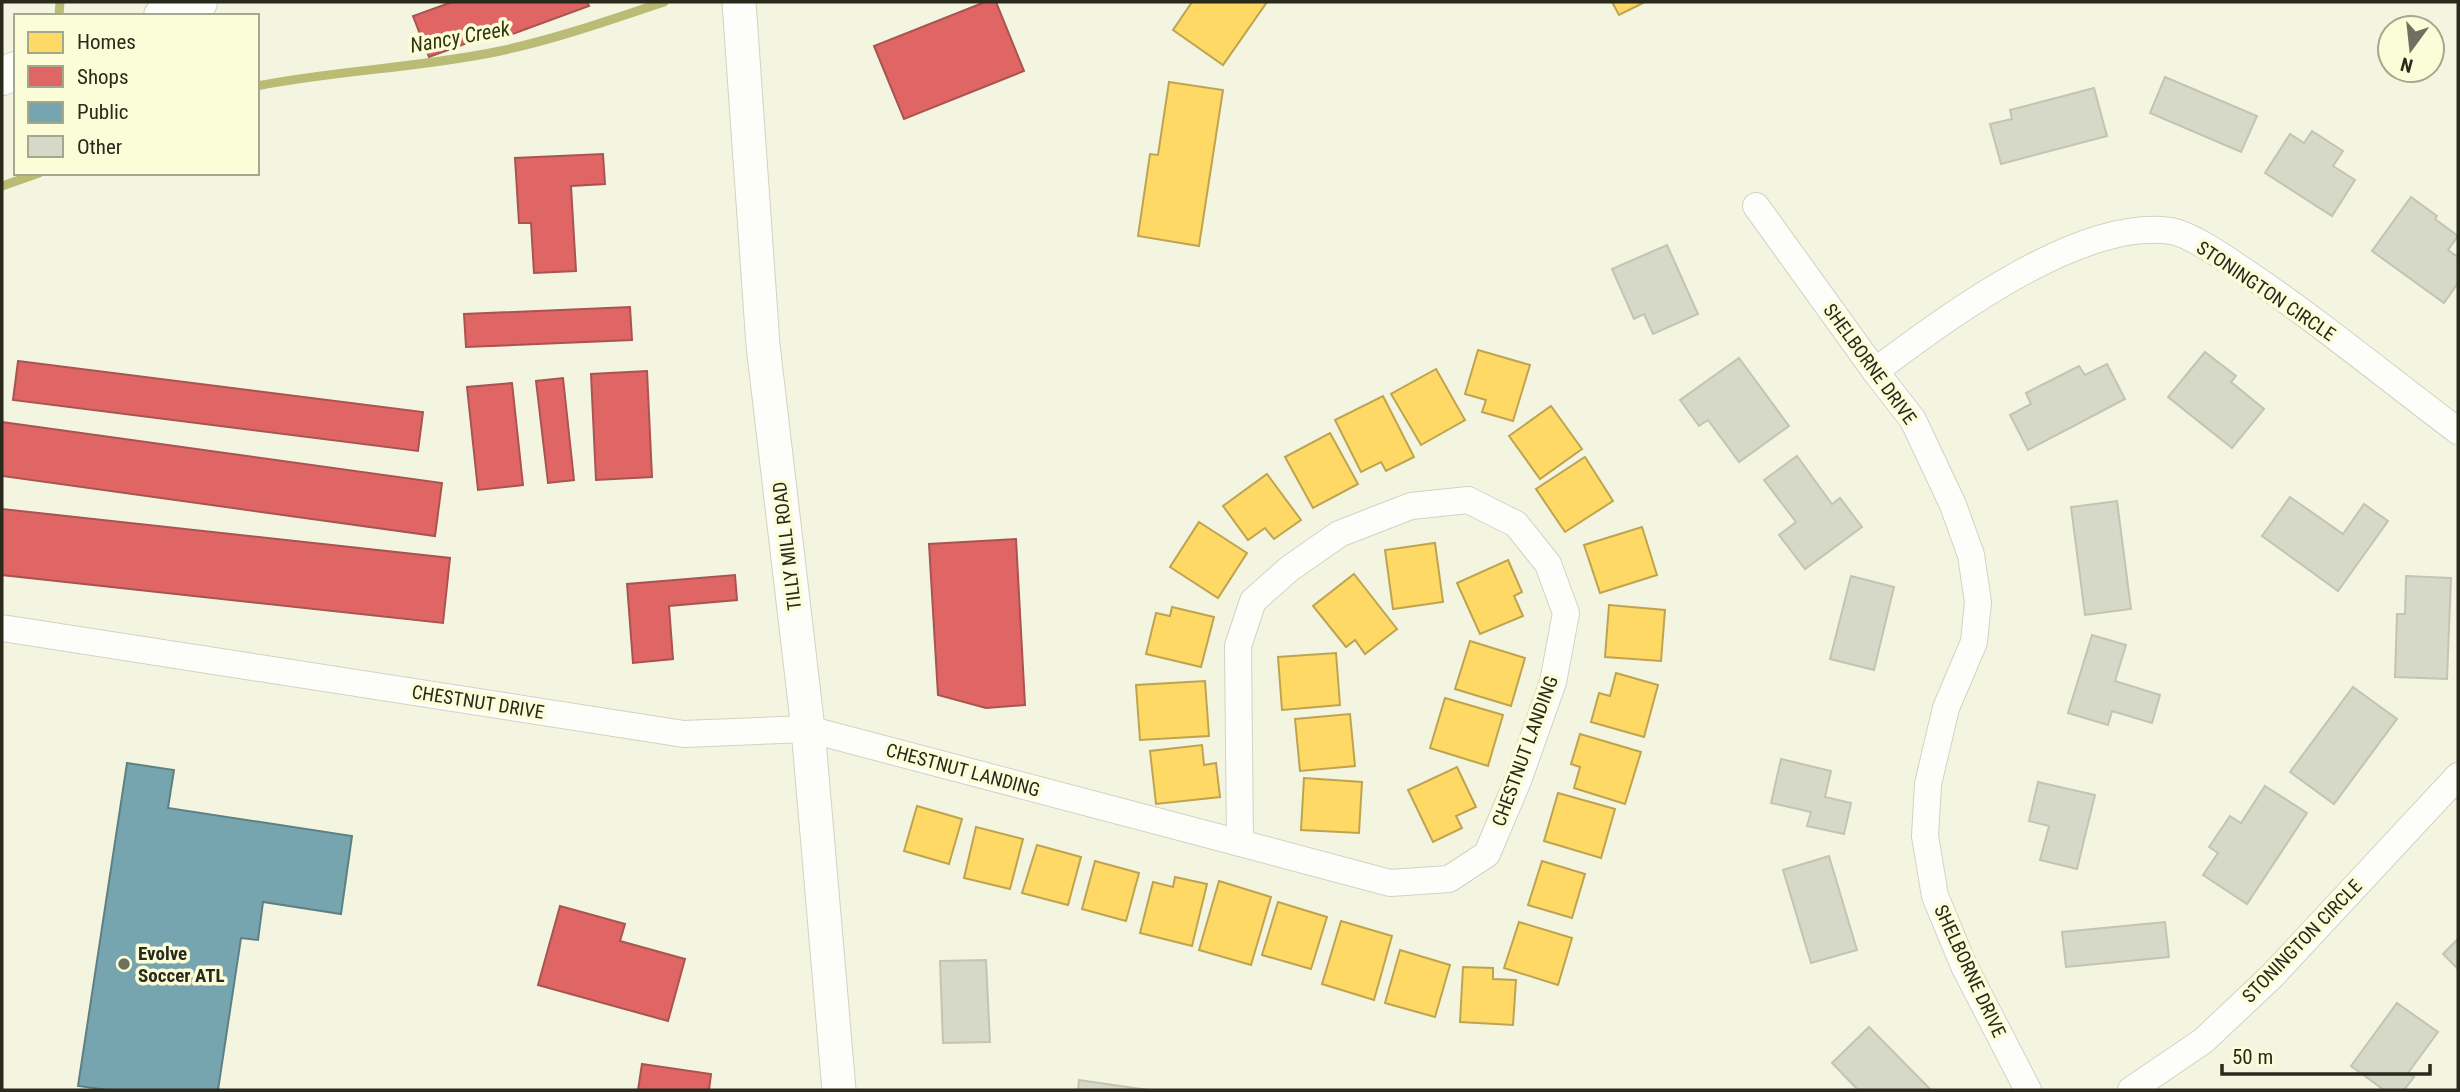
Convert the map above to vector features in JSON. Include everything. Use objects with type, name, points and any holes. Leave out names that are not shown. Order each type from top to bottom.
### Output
[{"type":"main road","points":[[168,14],[198,2]]},
{"type":"street","name":"TILLY MILL ROAD","points":[[740,10],[763,345],[808,729],[839,1090]]},
{"type":"street","name":"SHELBORNE DRIVE","points":[[1756,206],[1875,372],[1913,420],[1953,505],[1971,555],[1978,602],[1974,642],[1946,708],[1928,784],[1925,836],[1935,896],[1964,966],[2028,1090]]},
{"type":"street","name":"STONINGTON CIRCLE","points":[[1875,372],[1922,337],[2017,275],[2080,244],[2129,230],[2174,231],[2216,252],[2281,296],[2458,432]]},
{"type":"street","name":"CHESTNUT LANDING","points":[[808,729],[1390,883],[1449,879],[1487,854],[1519,778],[1553,682],[1566,613],[1548,564],[1516,524],[1468,500],[1411,506],[1339,534],[1289,569],[1253,601],[1238,646],[1240,843]]},
{"type":"street","name":"CHESTNUT DRIVE","points":[[2,628],[684,734],[808,729]]},
{"type":"street","name":"STONINGTON CIRCLE","points":[[2131,1090],[2203,1041],[2272,976],[2458,776]]},
{"type":"building: Homes","points":[[1192,2],[1267,2],[1223,65],[1173,30]]},
{"type":"building: Homes","points":[[1612,2],[1645,2],[1619,15]]},
{"type":"building: Homes","points":[[1169,82],[1223,90],[1199,246],[1138,236],[1150,154],[1158,155]]},
{"type":"building: Homes","points":[[1478,350],[1530,365],[1513,421],[1482,412],[1486,400],[1465,394]]},
{"type":"building: Homes","points":[[1436,369],[1465,420],[1421,445],[1391,394]]},
{"type":"building: Homes","points":[[1383,396],[1414,457],[1386,471],[1381,462],[1361,472],[1335,420]]},
{"type":"building: Homes","points":[[1551,406],[1582,449],[1540,479],[1509,436]]},
{"type":"building: Homes","points":[[1330,433],[1358,484],[1313,508],[1285,457]]},
{"type":"building: Homes","points":[[1585,457],[1613,501],[1565,532],[1536,489]]},
{"type":"building: Homes","points":[[1267,474],[1301,520],[1274,539],[1265,528],[1248,540],[1223,506]]},
{"type":"building: Homes","points":[[1199,522],[1247,553],[1218,598],[1170,567]]},
{"type":"building: Homes","points":[[1642,527],[1657,575],[1600,593],[1584,545]]},
{"type":"building: Homes","points":[[1435,543],[1443,602],[1393,609],[1385,550]]},
{"type":"building: Homes","points":[[1508,560],[1522,592],[1514,596],[1523,616],[1480,634],[1457,583]]},
{"type":"building: Homes","points":[[1354,574],[1397,629],[1365,654],[1355,640],[1346,647],[1313,606]]},
{"type":"building: Homes","points":[[1609,605],[1665,610],[1661,661],[1605,657]]},
{"type":"building: Homes","points":[[1172,607],[1214,617],[1201,667],[1146,654],[1156,613],[1170,616]]},
{"type":"building: Homes","points":[[1470,641],[1525,658],[1511,706],[1455,689]]},
{"type":"building: Homes","points":[[1336,653],[1340,705],[1282,710],[1278,657]]},
{"type":"building: Homes","points":[[1616,673],[1658,685],[1644,737],[1591,722],[1599,693],[1610,696]]},
{"type":"building: Homes","points":[[1205,681],[1209,736],[1140,740],[1136,685]]},
{"type":"building: Homes","points":[[1445,698],[1503,715],[1488,766],[1430,748]]},
{"type":"building: Homes","points":[[1350,714],[1355,766],[1300,771],[1295,719]]},
{"type":"building: Homes","points":[[1580,734],[1641,752],[1625,804],[1574,788],[1580,767],[1571,764]]},
{"type":"building: Homes","points":[[1202,745],[1204,765],[1216,763],[1220,797],[1156,804],[1150,751]]},
{"type":"building: Homes","points":[[1457,767],[1476,807],[1456,816],[1462,828],[1433,842],[1408,790]]},
{"type":"building: Homes","points":[[1304,778],[1362,782],[1359,833],[1301,830]]},
{"type":"building: Homes","points":[[1558,793],[1615,809],[1601,858],[1544,841]]},
{"type":"building: Homes","points":[[917,806],[962,819],[949,864],[904,851]]},
{"type":"building: Homes","points":[[976,827],[1023,839],[1010,889],[964,878]]},
{"type":"building: Homes","points":[[1037,845],[1081,857],[1068,905],[1022,893]]},
{"type":"building: Homes","points":[[1095,861],[1139,873],[1126,921],[1082,909]]},
{"type":"building: Homes","points":[[1542,861],[1585,874],[1572,918],[1528,905]]},
{"type":"building: Homes","points":[[1175,877],[1207,884],[1192,946],[1140,933],[1153,882],[1173,887]]},
{"type":"building: Homes","points":[[1219,881],[1271,897],[1251,965],[1199,950]]},
{"type":"building: Homes","points":[[1278,902],[1327,917],[1311,969],[1262,955]]},
{"type":"building: Homes","points":[[1341,921],[1392,936],[1374,1000],[1322,984]]},
{"type":"building: Homes","points":[[1519,922],[1572,938],[1558,985],[1504,968]]},
{"type":"building: Homes","points":[[1400,950],[1450,965],[1435,1017],[1385,1003]]},
{"type":"building: Homes","points":[[1463,967],[1493,968],[1493,979],[1516,980],[1513,1025],[1460,1022]]},
{"type":"building: Shops","points":[[452,2],[587,2],[589,6],[510,35],[508,28],[429,57],[413,16]]},
{"type":"building: Shops","points":[[985,2],[996,2],[1024,71],[904,119],[874,46]]},
{"type":"building: Shops","points":[[603,154],[605,184],[571,186],[576,271],[534,273],[531,223],[519,223],[515,158]]},
{"type":"building: Shops","points":[[630,307],[632,340],[466,347],[464,314]]},
{"type":"building: Shops","points":[[18,361],[423,412],[418,451],[13,400]]},
{"type":"building: Shops","points":[[647,371],[652,477],[596,480],[591,374]]},
{"type":"building: Shops","points":[[563,378],[574,480],[548,483],[536,381]]},
{"type":"building: Shops","points":[[512,383],[523,485],[478,490],[467,387]]},
{"type":"building: Shops","points":[[2,422],[442,483],[435,536],[2,476]]},
{"type":"building: Shops","points":[[2,509],[450,558],[443,623],[2,575]]},
{"type":"building: Shops","points":[[1016,539],[1025,705],[986,708],[938,695],[929,544]]},
{"type":"building: Shops","points":[[735,575],[737,600],[669,606],[673,659],[633,663],[627,584]]},
{"type":"building: Shops","points":[[560,906],[625,924],[620,941],[685,959],[668,1021],[538,985]]},
{"type":"building: Shops","points":[[642,1064],[711,1074],[709,1090],[638,1090]]},
{"type":"building: Public","points":[[127,763],[174,770],[168,808],[352,836],[341,914],[263,902],[258,940],[241,938],[218,1090],[108,1090],[78,1086]]},
{"type":"building: Other","points":[[2165,77],[2257,116],[2241,152],[2150,113]]},
{"type":"building: Other","points":[[2094,88],[2107,136],[2001,164],[1990,124],[2012,119],[2010,110]]},
{"type":"building: Other","points":[[2312,131],[2343,151],[2333,166],[2355,180],[2332,216],[2265,173],[2290,134],[2304,143]]},
{"type":"building: Other","points":[[2411,197],[2458,236],[2448,250],[2458,257],[2458,283],[2444,303],[2372,251]]},
{"type":"building: Other","points":[[1667,245],[1698,314],[1653,334],[1644,314],[1634,319],[1612,269]]},
{"type":"building: Other","points":[[2205,352],[2236,376],[2231,382],[2264,409],[2232,448],[2168,397]]},
{"type":"building: Other","points":[[1739,358],[1789,426],[1739,462],[1708,420],[1699,426],[1680,400]]},
{"type":"building: Other","points":[[2107,364],[2125,399],[2028,450],[2010,415],[2031,404],[2026,393],[2079,366],[2085,375]]},
{"type":"building: Other","points":[[1797,456],[1832,504],[1840,498],[1862,527],[1805,569],[1779,535],[1796,522],[1764,480]]},
{"type":"building: Other","points":[[2290,497],[2343,534],[2364,504],[2388,521],[2338,591],[2262,536]]},
{"type":"building: Other","points":[[2117,501],[2131,609],[2085,615],[2071,507]]},
{"type":"building: Other","points":[[1851,576],[1894,587],[1874,670],[1830,659]]},
{"type":"building: Other","points":[[2406,576],[2451,578],[2447,679],[2395,677],[2397,614],[2405,614]]},
{"type":"building: Other","points":[[2092,635],[2126,645],[2115,681],[2160,695],[2152,723],[2112,711],[2108,725],[2068,713]]},
{"type":"building: Other","points":[[2353,687],[2397,719],[2334,804],[2290,772]]},
{"type":"building: Other","points":[[1781,759],[1831,771],[1825,797],[1851,803],[1844,834],[1807,826],[1811,812],[1771,803]]},
{"type":"building: Other","points":[[2038,782],[2095,795],[2077,869],[2040,860],[2049,826],[2029,821]]},
{"type":"building: Other","points":[[2265,786],[2307,813],[2247,904],[2203,875],[2218,853],[2209,847],[2230,816],[2241,823]]},
{"type":"building: Other","points":[[1829,856],[1857,950],[1811,963],[1783,870]]},
{"type":"building: Other","points":[[2165,922],[2169,957],[2066,967],[2062,932]]},
{"type":"building: Other","points":[[2458,939],[2458,969],[2443,954]]},
{"type":"building: Other","points":[[986,960],[990,1042],[943,1043],[940,961]]},
{"type":"building: Other","points":[[2397,1003],[2438,1032],[2408,1073],[2414,1077],[2404,1090],[2384,1090],[2351,1066]]},
{"type":"building: Other","points":[[1869,1027],[1931,1090],[1858,1090],[1832,1063]]},
{"type":"building: Other","points":[[1079,1080],[1148,1090],[1078,1090]]},
{"type":"waterway","points":[[59,14],[60,2]]},
{"type":"waterway","name":"Nancy Creek","points":[[259,86],[500,51],[562,35],[664,2]]},
{"type":"waterway","name":"Nancy Creek","points":[[2,186],[33,175]]},
{"type":"place","name":"Evolve Soccer ATL","points":[[124,964]]}]
